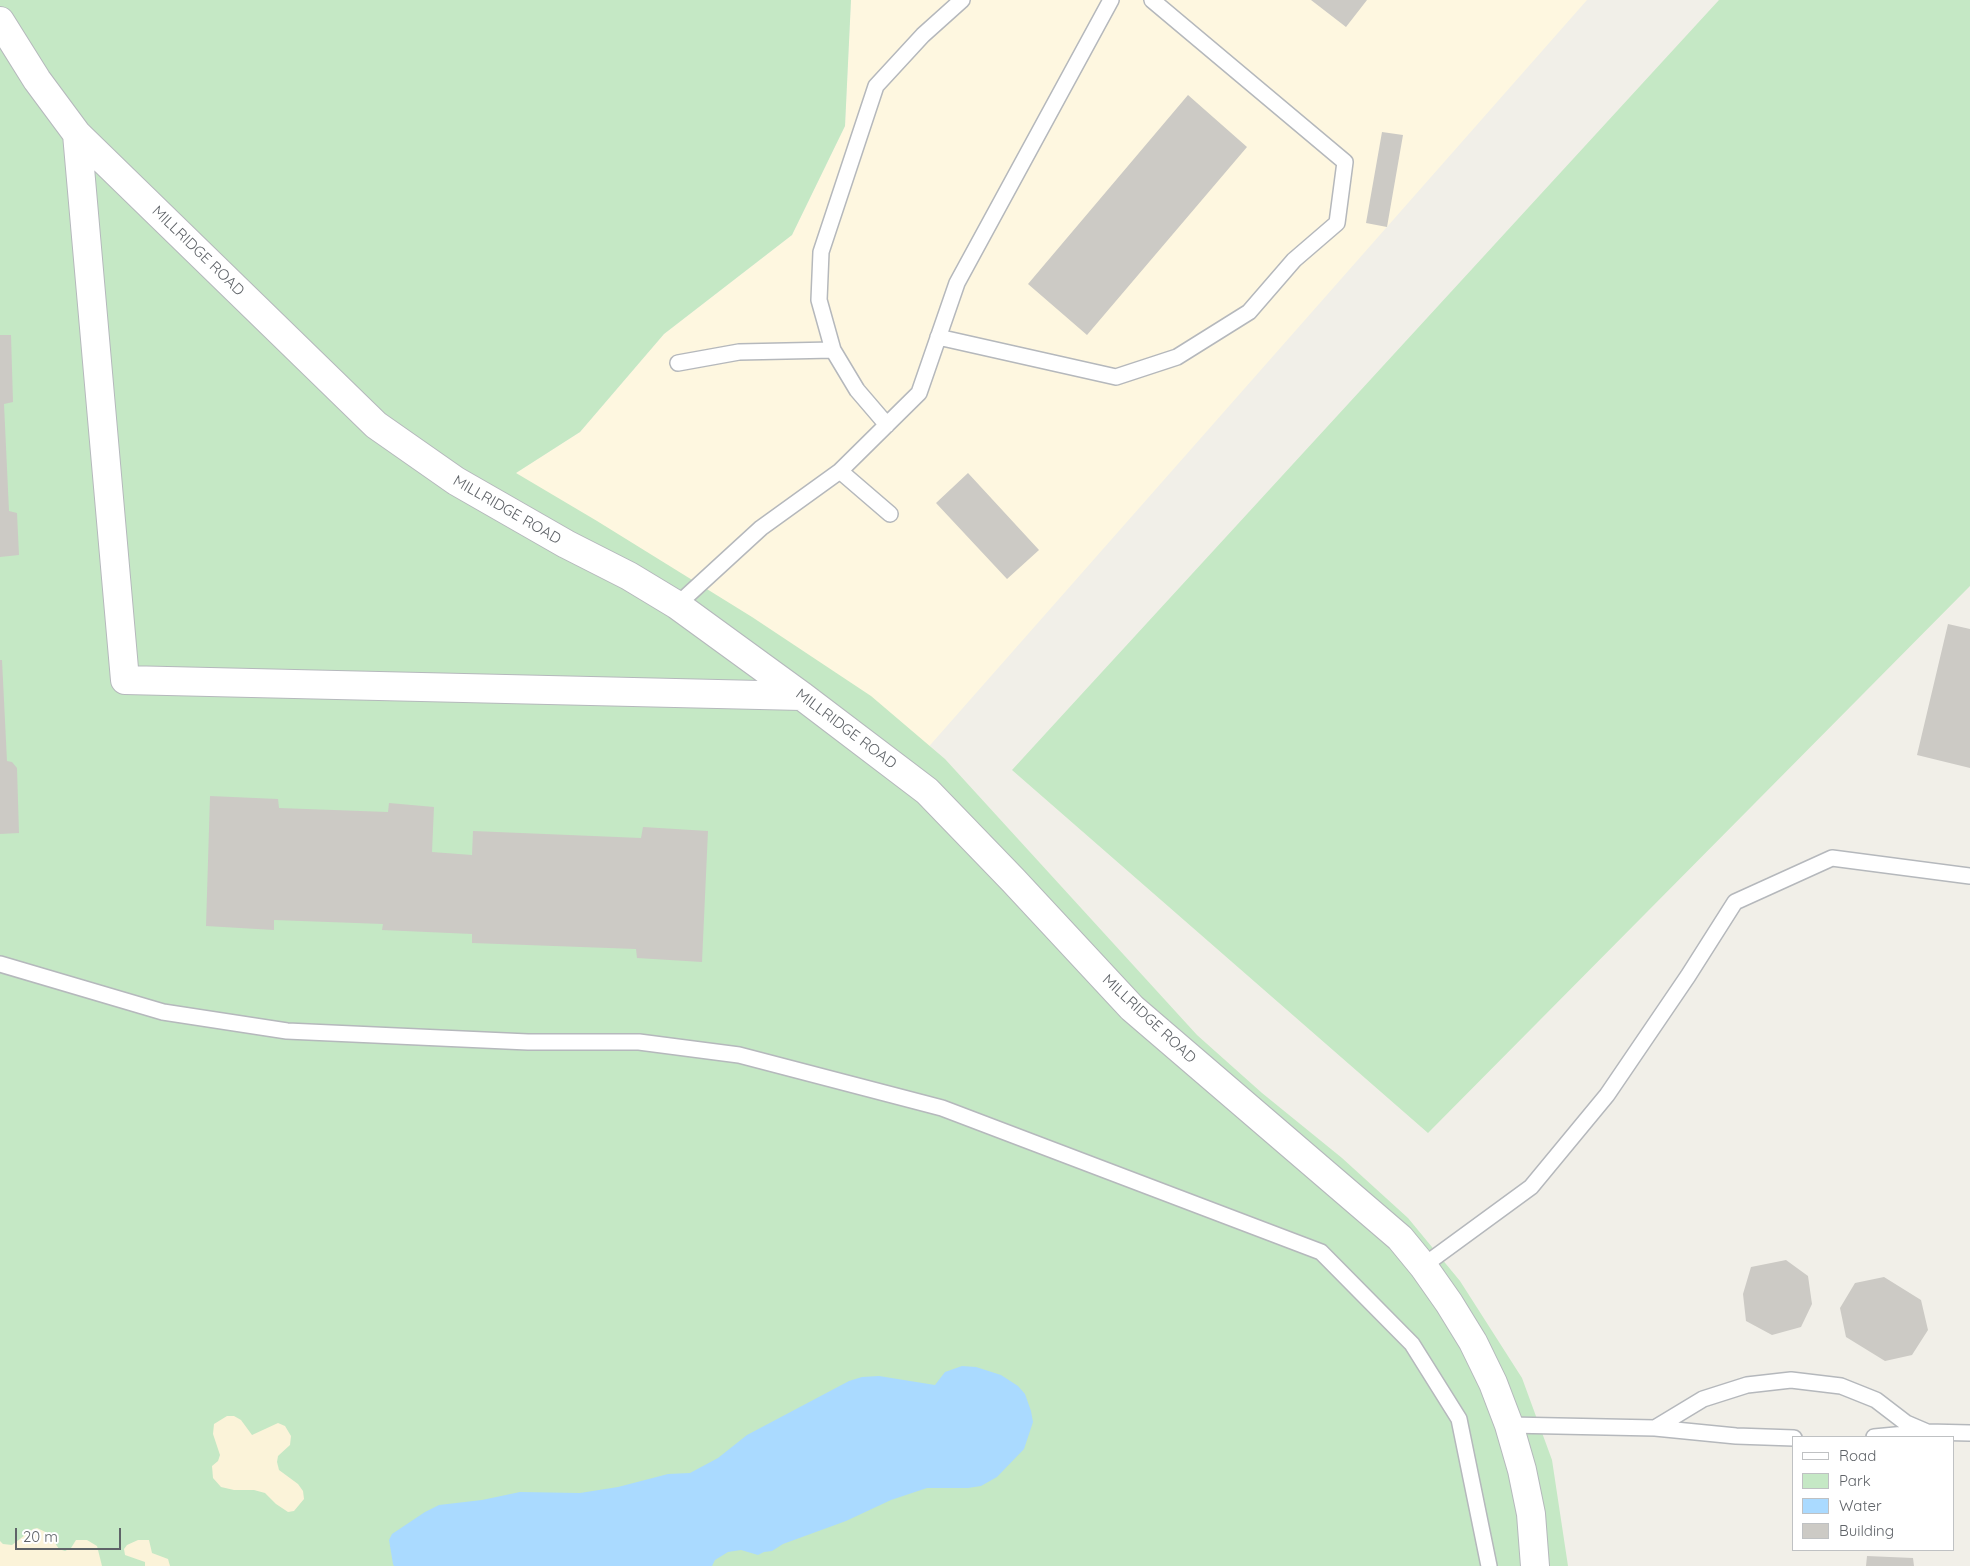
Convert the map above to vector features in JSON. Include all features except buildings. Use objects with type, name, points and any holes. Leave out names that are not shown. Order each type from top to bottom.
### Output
[{"type":"street","name":"MILLRIDGE ROAD","points":[[0,21],[38,80],[77,134],[376,425],[456,481],[678,605],[927,791],[1132,1008],[1400,1238],[1450,1303],[1473,1342],[1493,1383],[1509,1425],[1522,1470],[1531,1514],[1535,1566]]},
{"type":"street","points":[[77,134],[126,680],[802,696]]},
{"type":"lane","points":[[887,425],[857,390],[832,350],[819,300],[821,252],[876,86],[923,35],[962,0]]},
{"type":"lane","points":[[678,605],[761,528],[840,471],[920,393],[957,283],[1111,0]]},
{"type":"lane","points":[[938,337],[1116,377],[1177,357],[1249,312],[1294,260],[1337,223],[1345,162],[1152,0]]},
{"type":"lane","points":[[678,363],[739,352],[832,350]]},
{"type":"lane","points":[[840,471],[890,514]]},
{"type":"lane","points":[[1423,1266],[1531,1187],[1607,1095],[1688,976],[1735,902],[1832,858],[1970,876]]},
{"type":"lane","points":[[0,964],[163,1012],[287,1031],[528,1042],[639,1042],[739,1055],[942,1108],[1321,1252],[1412,1344],[1459,1419],[1489,1566]]},
{"type":"lane","points":[[1655,1428],[1703,1399],[1747,1385],[1791,1380],[1841,1386],[1876,1400],[1906,1423],[1927,1432]]},
{"type":"lane","points":[[1509,1425],[1655,1428],[1736,1436],[1792,1438]]},
{"type":"lane","points":[[1885,1436],[1927,1432],[1970,1433]]},
{"type":"shaded area","points":[[851,0],[1587,0],[902,777],[494,487],[580,432],[664,334],[792,235],[845,126]]},
{"type":"green space","points":[[0,0],[851,0],[845,126],[792,235],[664,334],[580,432],[516,473],[752,617],[871,696],[945,759],[1197,1035],[1262,1093],[1342,1158],[1408,1218],[1460,1281],[1522,1378],[1552,1460],[1568,1566],[0,1566]]},
{"type":"green space","points":[[1719,0],[1970,0],[1970,586],[1428,1133],[1012,770]]},
{"type":"sand","points":[[227,1416],[234,1416],[241,1420],[252,1435],[278,1423],[285,1426],[291,1436],[290,1445],[278,1456],[277,1462],[279,1470],[298,1484],[303,1491],[304,1499],[294,1511],[288,1512],[265,1493],[221,1487],[213,1478],[212,1466],[218,1461],[220,1455],[213,1434],[214,1424]]},
{"type":"sand","points":[[37,1528],[54,1536],[55,1543],[59,1549],[65,1551],[71,1548],[76,1540],[87,1540],[97,1546],[102,1566],[0,1566],[0,1541],[3,1544],[12,1545]]},
{"type":"sand","points":[[138,1540],[149,1540],[152,1553],[168,1559],[170,1566],[145,1566],[145,1562],[125,1555],[124,1549],[127,1545]]},
{"type":"water","points":[[962,1366],[976,1367],[1001,1375],[1018,1386],[1025,1394],[1033,1422],[1024,1449],[997,1477],[981,1486],[968,1488],[927,1488],[891,1500],[846,1521],[783,1544],[772,1551],[758,1555],[741,1550],[728,1552],[715,1560],[712,1566],[394,1566],[393,1564],[389,1540],[392,1534],[439,1505],[482,1500],[520,1492],[580,1493],[618,1487],[668,1474],[690,1473],[718,1458],[747,1435],[849,1381],[862,1377],[879,1376],[935,1385],[945,1372]]}]
